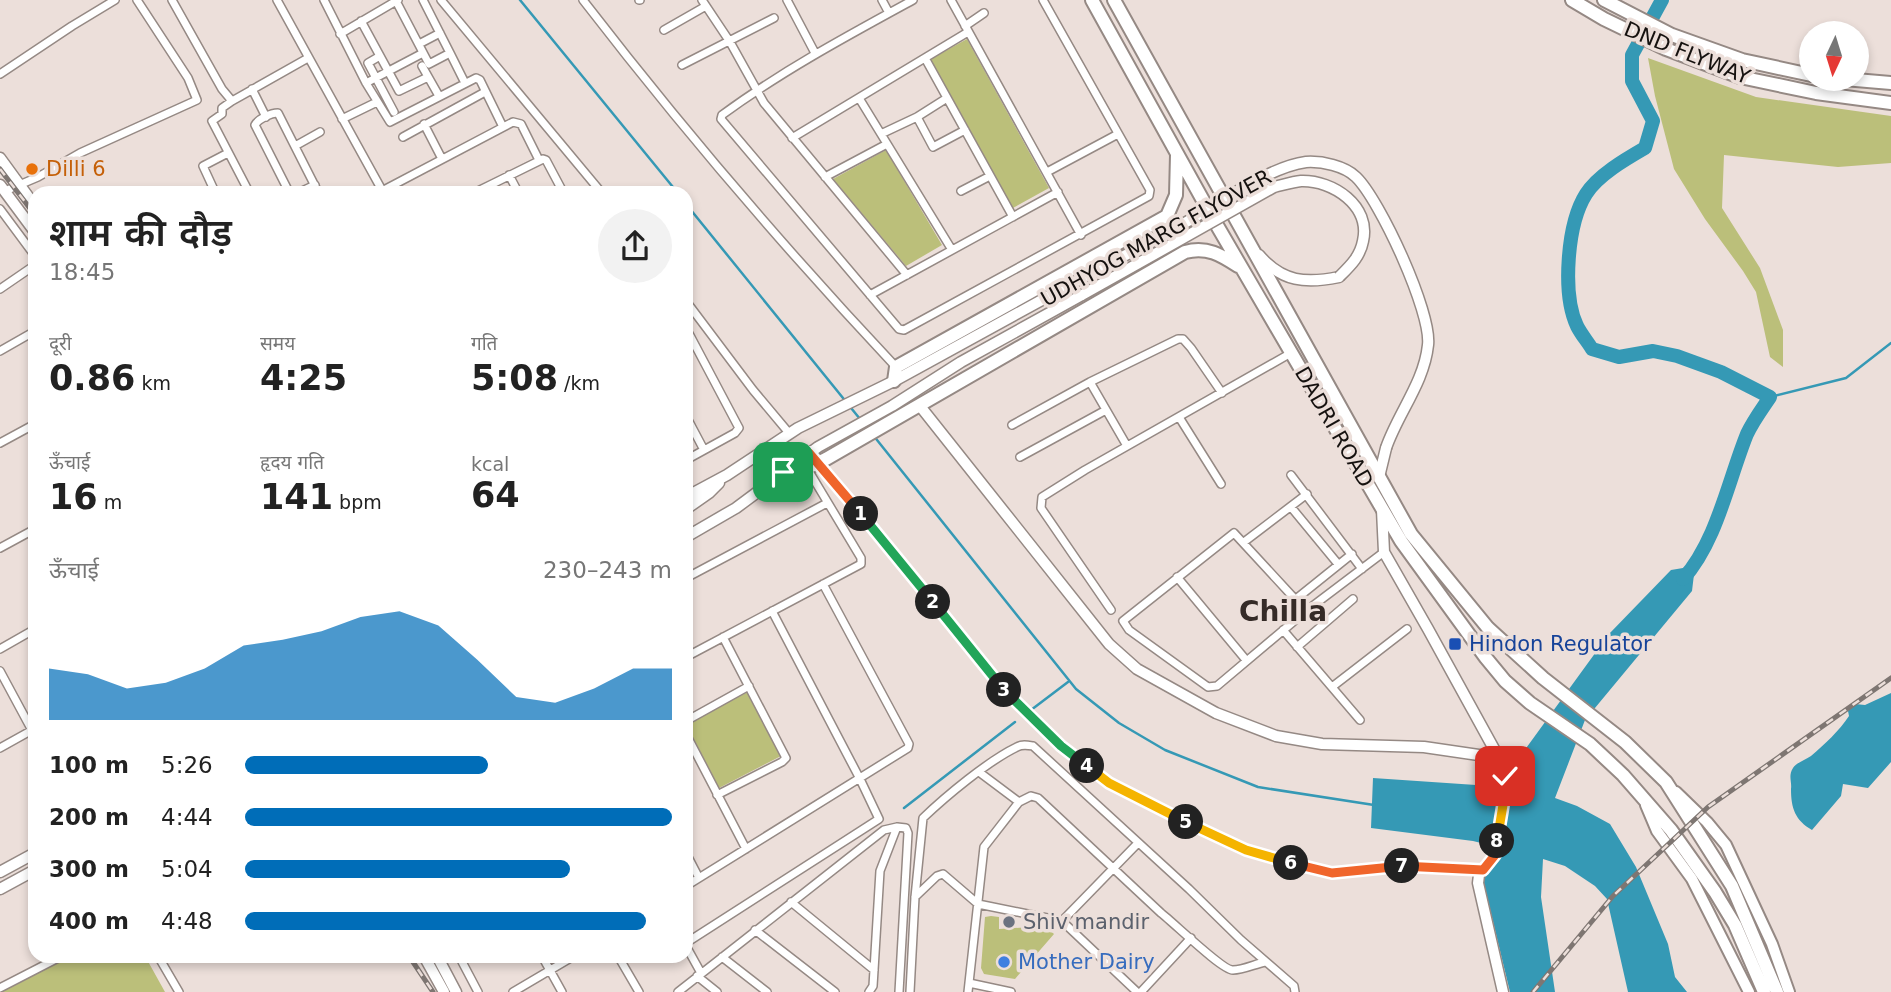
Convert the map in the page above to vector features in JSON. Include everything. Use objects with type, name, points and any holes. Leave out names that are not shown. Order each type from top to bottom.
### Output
[{"type":"highway","name":"DADRI ROAD","points":[[1093,0],[1189,176],[1291,353],[1406,538],[1486,659],[1505,681],[1531,703],[1590,744],[1623,775],[1671,830],[1735,925],[1764,992]]},
{"type":"highway","name":"DADRI ROAD","points":[[1114,0],[1379,477],[1389,511]]},
{"type":"highway","name":"DND FLYWAY","points":[[1572,0],[1652,42],[1740,77],[1815,93],[1891,103]]},
{"type":"highway","name":"DND FLYWAY","points":[[1604,0],[1659,28],[1742,60],[1799,72]]},
{"type":"highway","points":[[1869,81],[1891,83]]},
{"type":"highway","points":[[894,381],[896,367],[1167,216],[1176,195],[1177,154]]},
{"type":"highway","points":[[1189,176],[1194,177],[1206,189],[1216,183]]},
{"type":"highway","points":[[1167,216],[1185,252]]},
{"type":"highway","points":[[783,472],[817,464],[1185,252],[1198,248],[1218,253],[1242,268]]},
{"type":"highway","name":"DADRI ROAD","points":[[1406,538],[1488,628],[1543,678],[1625,742],[1666,782],[1732,886],[1777,992]]},
{"type":"main road","points":[[0,158],[28,197]]},
{"type":"main road","name":"UDHYOG MARG FLYOVER","points":[[727,475],[794,431],[894,381],[1183,224],[1244,187],[1307,162],[1335,165],[1354,174],[1370,193],[1389,228],[1427,321],[1429,344],[1424,367],[1393,427],[1379,477]]},
{"type":"main road","name":"UDHYOG MARG FLYOVER","points":[[693,533],[736,508],[813,450],[892,406],[961,362],[1274,187],[1300,181],[1330,186],[1346,194],[1363,221],[1364,240],[1356,260],[1339,277],[1313,283],[1289,278],[1265,261],[1250,243]]},
{"type":"main road","points":[[2,188],[28,223]]},
{"type":"main road","points":[[920,406],[1109,644],[1136,669],[1216,713],[1276,736],[1322,744],[1424,747],[1499,758]]},
{"type":"main road","points":[[693,493],[727,475]]},
{"type":"main road","points":[[693,504],[727,475]]},
{"type":"main road","points":[[1389,511],[1384,552],[1499,758],[1506,787],[1495,855],[1479,875],[1478,883],[1503,992]]},
{"type":"main road","points":[[1384,552],[1406,538]]},
{"type":"main road","points":[[1666,782],[1707,822],[1726,845],[1768,933],[1789,992]]},
{"type":"main road","points":[[1643,800],[1657,831],[1692,879],[1749,992]]},
{"type":"main road","points":[[0,872],[28,857]]},
{"type":"main road","points":[[0,888],[28,874]]},
{"type":"main road","points":[[428,963],[444,992]]},
{"type":"main road","points":[[441,963],[456,992]]},
{"type":"street","points":[[0,74],[115,0]]},
{"type":"street","points":[[2,188],[19,185],[80,153],[197,100],[188,78],[137,0]]},
{"type":"street","points":[[172,0],[222,89],[232,101]]},
{"type":"street","points":[[277,0],[378,186]]},
{"type":"street","points":[[324,0],[366,83],[390,122],[465,83],[478,79],[503,127]]},
{"type":"street","points":[[423,0],[465,83]]},
{"type":"street","points":[[441,0],[596,186]]},
{"type":"street","points":[[583,0],[797,260],[896,367]]},
{"type":"street","points":[[787,0],[816,53]]},
{"type":"street","points":[[882,0],[889,13]]},
{"type":"street","points":[[913,0],[816,53],[722,115],[722,121],[870,295],[900,329],[908,330],[1149,197],[1150,190],[1043,0]]},
{"type":"street","points":[[951,0],[1081,235]]},
{"type":"street","points":[[340,34],[397,1],[429,64],[450,53]]},
{"type":"street","points":[[664,30],[704,3],[730,42],[764,103],[907,275]]},
{"type":"street","points":[[792,138],[925,58],[967,29],[984,13]]},
{"type":"street","points":[[682,65],[775,18]]},
{"type":"street","points":[[361,21],[399,91],[428,77]]},
{"type":"street","points":[[419,44],[440,33]]},
{"type":"street","points":[[366,83],[424,53]]},
{"type":"street","points":[[380,56],[368,63],[394,112]]},
{"type":"street","points":[[246,186],[212,121],[222,114],[222,108],[232,101],[307,58]]},
{"type":"street","points":[[925,58],[1013,217]]},
{"type":"street","points":[[422,66],[439,96]]},
{"type":"street","points":[[252,89],[266,117]]},
{"type":"street","points":[[403,137],[485,92]]},
{"type":"street","points":[[859,97],[952,250]]},
{"type":"street","points":[[883,133],[917,117],[947,98]]},
{"type":"street","points":[[342,119],[377,102]]},
{"type":"street","points":[[286,186],[256,125],[258,121],[278,113],[315,186]]},
{"type":"street","points":[[917,117],[933,147],[965,130]]},
{"type":"street","points":[[392,186],[513,122],[520,124],[539,160]]},
{"type":"street","points":[[424,124],[442,159]]},
{"type":"street","points":[[295,146],[320,132]]},
{"type":"street","points":[[1047,172],[1118,134]]},
{"type":"street","points":[[825,177],[887,144]]},
{"type":"street","points":[[212,186],[203,166],[228,153]]},
{"type":"street","points":[[488,186],[539,160],[546,160],[559,186]]},
{"type":"street","points":[[509,175],[515,186]]},
{"type":"street","points":[[961,191],[990,176]]},
{"type":"street","points":[[870,295],[1058,192]]},
{"type":"street","points":[[0,209],[28,247]]},
{"type":"street","points":[[0,289],[28,270]]},
{"type":"street","points":[[693,310],[753,390],[794,431]]},
{"type":"street","points":[[0,351],[28,335]]},
{"type":"street","points":[[1012,425],[1090,382],[1180,339],[1191,348],[1222,393]]},
{"type":"street","points":[[693,341],[738,426],[736,433],[693,456]]},
{"type":"street","points":[[1111,610],[1040,504],[1042,496],[1291,353]]},
{"type":"street","points":[[1090,382],[1127,446]]},
{"type":"street","points":[[1020,457],[1106,410]]},
{"type":"street","points":[[1179,416],[1221,484]]},
{"type":"street","points":[[0,443],[28,428]]},
{"type":"street","points":[[693,429],[704,450]]},
{"type":"street","points":[[693,653],[859,567],[862,561],[827,503],[813,450]]},
{"type":"street","points":[[817,464],[1004,690],[1061,746],[1109,783],[1246,850],[1324,872],[1342,873],[1395,865],[1483,870]]},
{"type":"street","points":[[1291,475],[1362,569]]},
{"type":"street","points":[[1244,542],[1307,494]]},
{"type":"street","points":[[693,574],[827,503]]},
{"type":"street","points":[[1291,507],[1338,565]]},
{"type":"street","points":[[0,548],[28,533]]},
{"type":"street","points":[[1306,611],[1236,533],[1232,533],[1123,621],[1129,630],[1210,687],[1217,687],[1306,611],[1384,552]]},
{"type":"street","points":[[1296,599],[1352,554]]},
{"type":"street","points":[[1177,577],[1246,660]]},
{"type":"street","points":[[693,882],[906,751],[909,744],[822,584]]},
{"type":"street","points":[[1297,648],[1353,599]]},
{"type":"street","points":[[693,940],[877,820],[878,815],[860,779],[772,611]]},
{"type":"street","points":[[1332,687],[1407,629]]},
{"type":"street","points":[[1283,630],[1360,720]]},
{"type":"street","points":[[0,649],[28,633]]},
{"type":"street","points":[[717,795],[786,758],[723,637]]},
{"type":"street","points":[[0,671],[28,721]]},
{"type":"street","points":[[693,717],[749,686]]},
{"type":"street","points":[[0,748],[28,735]]},
{"type":"street","points":[[910,992],[923,818],[979,772],[1018,746],[1033,746],[1294,986],[1295,992]]},
{"type":"street","points":[[693,748],[746,849]]},
{"type":"street","points":[[979,772],[1018,802]]},
{"type":"street","points":[[968,992],[986,841],[1018,802],[1028,797],[1038,798],[1226,969],[1233,970],[1265,962]]},
{"type":"street","points":[[869,992],[873,985],[880,872],[897,827]]},
{"type":"street","points":[[678,992],[884,830],[897,827],[906,828],[908,833],[899,992]]},
{"type":"street","points":[[1062,921],[1138,843]]},
{"type":"street","points":[[693,866],[699,878]]},
{"type":"street","points":[[915,897],[937,876],[943,874],[978,904],[1062,921],[1139,992],[1191,938]]},
{"type":"street","points":[[791,902],[874,970]]},
{"type":"street","points":[[755,930],[835,992]]},
{"type":"street","points":[[722,957],[767,992]]},
{"type":"street","points":[[693,961],[699,975],[717,992]]},
{"type":"street","points":[[0,988],[48,963]]},
{"type":"street","points":[[162,963],[178,992]]},
{"type":"street","points":[[463,963],[478,992]]},
{"type":"street","points":[[546,963],[562,992]]},
{"type":"street","points":[[513,992],[562,963]]},
{"type":"street","points":[[622,963],[639,992]]},
{"type":"street","points":[[969,983],[1011,992]]},
{"type":"green space","points":[[967,39],[1049,188],[1011,209],[929,60]]},
{"type":"green space","points":[[1648,58],[1756,97],[1891,116],[1891,163],[1838,167],[1724,155],[1722,208],[1760,268],[1783,330],[1783,367],[1770,357],[1756,292],[1674,169]]},
{"type":"green space","points":[[886,150],[942,245],[906,266],[833,179]]},
{"type":"green space","points":[[748,692],[781,756],[719,788],[693,738],[693,720]]},
{"type":"green space","points":[[985,917],[999,917],[999,929],[1045,926],[1054,934],[1015,979],[984,974],[981,968]]},
{"type":"green space","points":[[53,963],[149,963],[165,992],[0,992]]},
{"type":"water","points":[[1695,566],[1692,591],[1585,720],[1555,798],[1577,806],[1610,824],[1636,867],[1668,944],[1675,977],[1687,992],[1628,992],[1607,899],[1595,886],[1565,866],[1543,859],[1541,897],[1555,992],[1510,992],[1482,876],[1498,859],[1501,848],[1473,841],[1371,828],[1373,778],[1476,785],[1514,791],[1521,755],[1609,634],[1671,570]]},
{"type":"water","points":[[1891,693],[1891,762],[1868,788],[1843,784],[1841,796],[1812,830],[1798,818],[1793,808],[1790,776],[1793,768],[1832,737],[1855,704],[1865,705]]},
{"type":"waterway","points":[[520,0],[672,186]]},
{"type":"waterway","points":[[1662,0],[1632,55],[1632,81],[1653,121],[1645,148],[1605,174],[1586,194],[1574,223],[1568,278],[1572,312],[1592,349],[1619,357],[1653,351],[1677,356],[1721,372],[1770,397],[1747,434],[1721,510],[1705,547],[1683,579]]},
{"type":"waterway","points":[[693,213],[860,419]]},
{"type":"waterway","points":[[1770,397],[1846,378],[1891,343]]},
{"type":"waterway","points":[[873,435],[1076,689],[1119,723],[1165,750],[1258,787],[1374,805]]},
{"type":"waterway","points":[[1031,710],[1068,682]]},
{"type":"waterway","points":[[904,808],[1015,722]]},
{"type":"railway","points":[[0,169],[28,206]]},
{"type":"railway","points":[[1533,992],[1613,896],[1708,807],[1891,678]]},
{"type":"railway","points":[[414,963],[433,992]]},
{"type":"place","name":"Dilli 6","points":[[32,169]]},
{"type":"place","name":"Hindon Regulator","points":[[1455,644]]},
{"type":"place","name":"Shiv mandir","points":[[1009,922]]},
{"type":"place","name":"Mother Dairy","points":[[1004,962]]},
{"type":"district","name":"Chilla","points":[[1283,611]]},
{"type":"route","points":[[783,472],[809,453],[876,531],[1004,690],[1061,746],[1109,783],[1246,850],[1332,873],[1395,865],[1483,870],[1495,855],[1506,787],[1505,776]]}]
